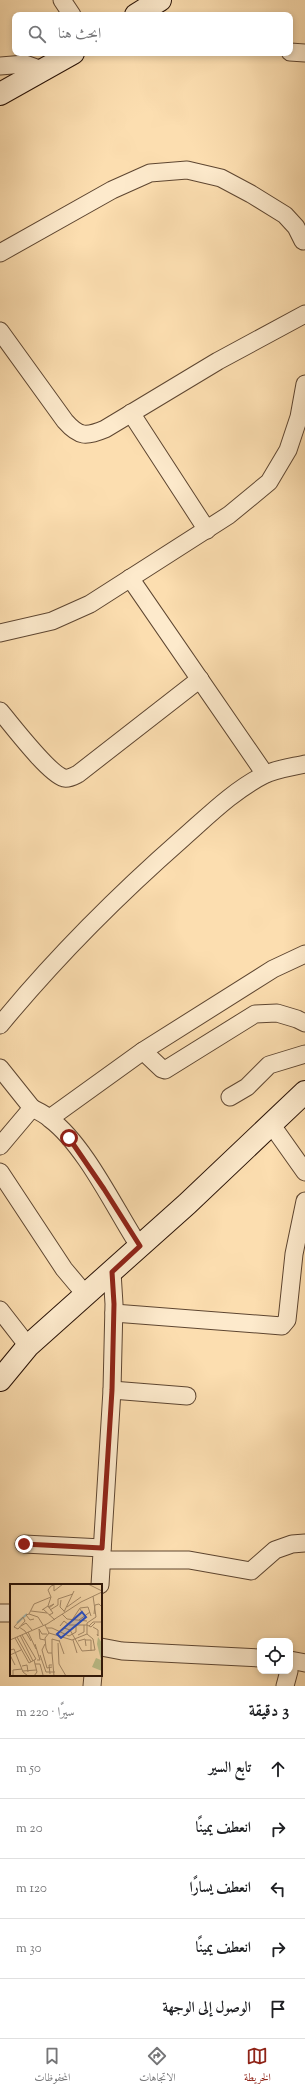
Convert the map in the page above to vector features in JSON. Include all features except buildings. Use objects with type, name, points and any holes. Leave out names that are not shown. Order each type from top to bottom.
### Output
[{"type":"street","points":[[62,0],[70,12]]},
{"type":"street","points":[[141,12],[160,0]]},
{"type":"street","points":[[293,52],[305,53]]},
{"type":"street","points":[[0,94],[68,56]]},
{"type":"street","points":[[0,66],[25,64],[42,70]]},
{"type":"street","points":[[0,253],[112,190],[150,173],[187,170],[220,178],[251,194],[285,215],[296,227],[304,244]]},
{"type":"street","points":[[0,331],[73,430],[82,434],[90,435],[130,414],[218,361],[305,314]]},
{"type":"street","points":[[0,633],[52,621],[90,604],[229,515],[269,482],[288,450],[299,417],[305,384]]},
{"type":"street","points":[[130,414],[207,530]]},
{"type":"street","points":[[130,578],[265,774]]},
{"type":"street","points":[[0,710],[53,771],[65,778],[70,778],[78,774],[200,679]]},
{"type":"street","points":[[0,1024],[68,947],[123,892],[214,811],[242,788],[265,774],[305,764]]},
{"type":"street","points":[[50,1118],[143,1051],[273,969],[305,954]]},
{"type":"street","points":[[143,1051],[162,1069],[165,1070],[255,1014],[277,1013],[298,1019],[305,1024]]},
{"type":"street","points":[[230,1096],[247,1087],[269,1065],[305,1054]]},
{"type":"street","points":[[0,1068],[32,1108],[50,1118],[69,1138],[140,1246]]},
{"type":"street","points":[[0,1380],[28,1346],[187,1204],[305,1092]]},
{"type":"street","points":[[0,1146],[32,1108]]},
{"type":"street","points":[[271,1124],[305,1172]]},
{"type":"street","points":[[0,1172],[64,1269],[85,1294]]},
{"type":"street","points":[[114,1313],[282,1326],[287,1320],[294,1254],[305,1201]]},
{"type":"street","points":[[100,1584],[112,1390],[114,1313],[112,1272]]},
{"type":"street","points":[[0,1310],[28,1346]]},
{"type":"street","points":[[112,1390],[187,1396]]},
{"type":"street","points":[[24,1544],[102,1554],[189,1560],[251,1571],[274,1550],[292,1544],[305,1543]]},
{"type":"street","points":[[102,1647],[122,1651],[257,1658]]},
{"type":"street","points":[[285,1686],[289,1674]]},
{"type":"street","points":[[92,1686],[93,1676]]},
{"type":"route","points":[[24,1544],[50,1544],[102,1548],[112,1390],[114,1282],[112,1272],[140,1246],[104,1189],[69,1138]]}]
